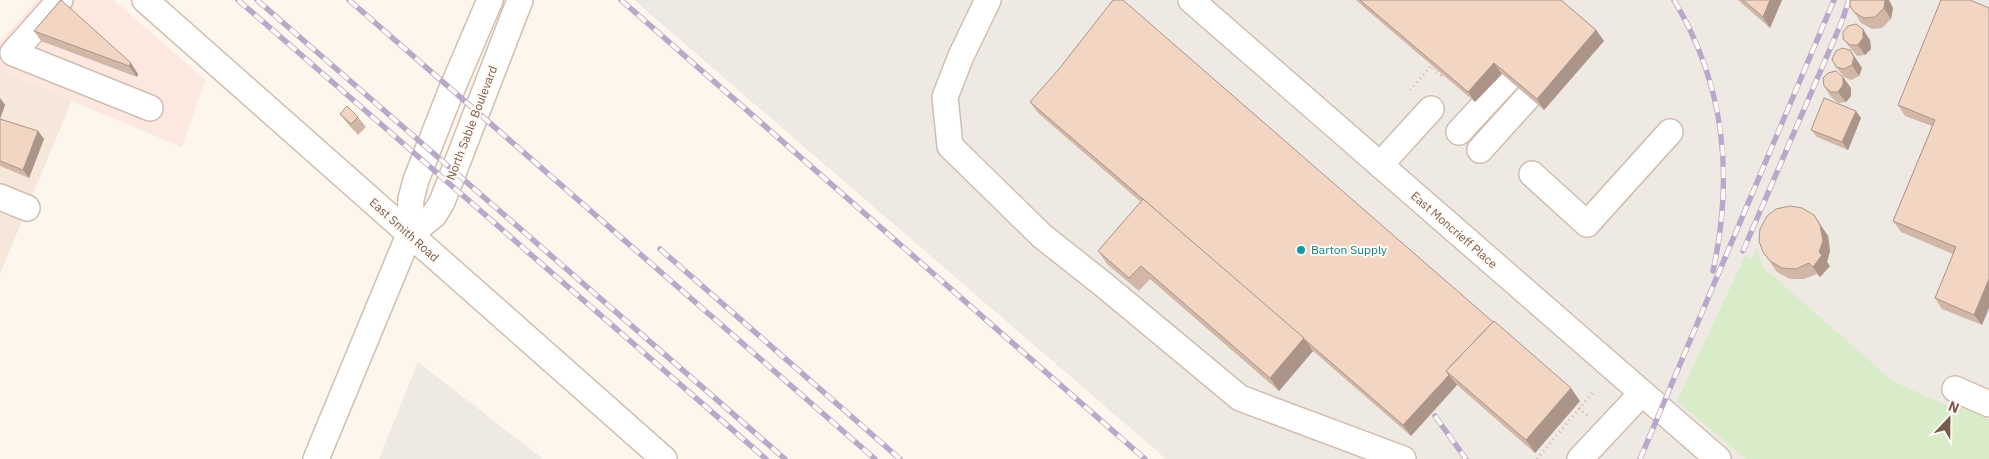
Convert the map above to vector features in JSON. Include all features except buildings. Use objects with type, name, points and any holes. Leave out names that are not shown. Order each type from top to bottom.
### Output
[{"type":"street","points":[[60,0],[13,52],[150,108]]},
{"type":"street","name":"East Smith Road","points":[[144,0],[664,459]]},
{"type":"street","name":"North Sable Boulevard","points":[[316,459],[409,235],[411,200],[416,180],[490,0]]},
{"type":"street","name":"North Sable Boulevard","points":[[409,235],[434,215],[442,202],[520,0]]},
{"type":"street","points":[[988,0],[961,56],[945,97],[950,146],[1042,236],[1240,398],[1403,459]]},
{"type":"street","name":"East Moncrieff Place","points":[[1191,0],[1642,393],[1690,449],[1718,459]]},
{"type":"street","points":[[1469,141],[1518,88]]},
{"type":"street","points":[[1380,165],[1431,109]]},
{"type":"street","points":[[1532,174],[1587,224],[1670,132]]},
{"type":"street","points":[[0,197],[27,208]]},
{"type":"street","points":[[1955,389],[1989,404]]},
{"type":"street","points":[[1580,459],[1642,393]]},
{"type":"path","points":[[1410,90],[1431,66],[1441,75],[1442,73]]},
{"type":"path","points":[[1537,459],[1595,390]]},
{"type":"path","points":[[1579,408],[1593,420]]},
{"type":"shaded area","points":[[37,0],[114,0],[205,80],[182,147],[0,71],[0,42]]},
{"type":"shaded area","points":[[634,0],[1989,0],[1989,459],[1166,459]]},
{"type":"shaded area","points":[[0,71],[72,100],[0,274]]},
{"type":"shaded area","points":[[418,362],[543,459],[379,459]]},
{"type":"green space","points":[[1757,248],[1763,267],[1894,382],[1949,406],[1950,403],[1989,419],[1989,459],[1746,459],[1677,401],[1745,256],[1752,259]]},
{"type":"railway","points":[[238,0],[766,459]]},
{"type":"railway","points":[[257,0],[785,459]]},
{"type":"railway","points":[[349,0],[875,459]]},
{"type":"railway","points":[[621,0],[1145,459]]},
{"type":"railway","points":[[1674,0],[1691,32],[1705,65],[1720,131],[1723,165],[1723,200],[1713,271]]},
{"type":"railway","points":[[1640,459],[1834,0]]},
{"type":"railway","points":[[1743,251],[1842,21],[1849,0]]},
{"type":"railway","points":[[660,249],[900,459]]},
{"type":"railway","points":[[1435,416],[1466,459]]},
{"type":"place","name":"Barton Supply","points":[[1301,250]]}]
